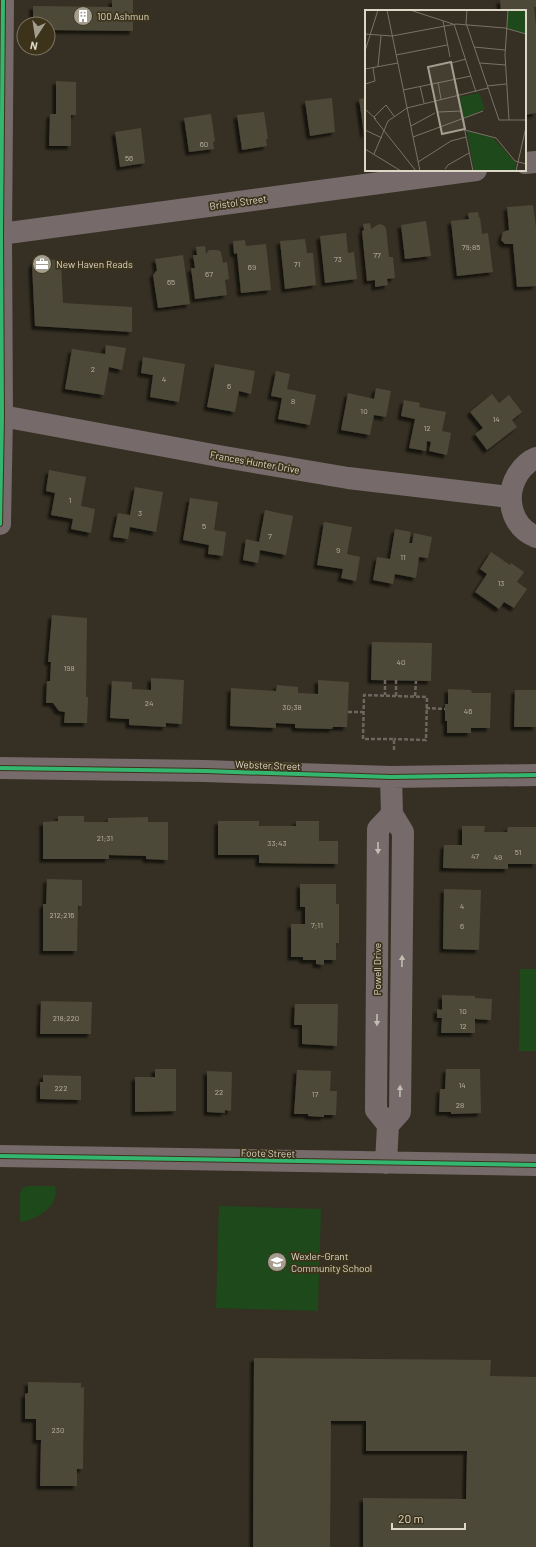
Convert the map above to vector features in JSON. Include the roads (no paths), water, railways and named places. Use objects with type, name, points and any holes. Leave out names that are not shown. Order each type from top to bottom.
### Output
[{"type":"street","points":[[0,524],[2,416],[0,234],[3,0]]},
{"type":"street","points":[[526,163],[536,162]]},
{"type":"street","name":"Bristol Street","points":[[0,234],[469,171]]},
{"type":"street","name":"Frances Hunter Drive","points":[[2,416],[224,457],[348,478],[510,497]]},
{"type":"street","points":[[536,458],[521,469],[513,482],[510,497],[512,510],[519,524],[530,534],[536,537]]},
{"type":"street","name":"Webster Street","points":[[0,768],[205,771],[390,777],[536,775]]},
{"type":"street","points":[[386,1163],[388,1125],[400,1112],[403,832],[392,814],[390,777]]},
{"type":"street","name":"Foote Street","points":[[0,1156],[536,1165]]},
{"type":"place","name":"100 Ashmun","points":[[83,16]]},
{"type":"place","name":"New Haven Reads","points":[[42,264]]},
{"type":"place","name":"Wexler-Grant Community School","points":[[277,1262]]}]
